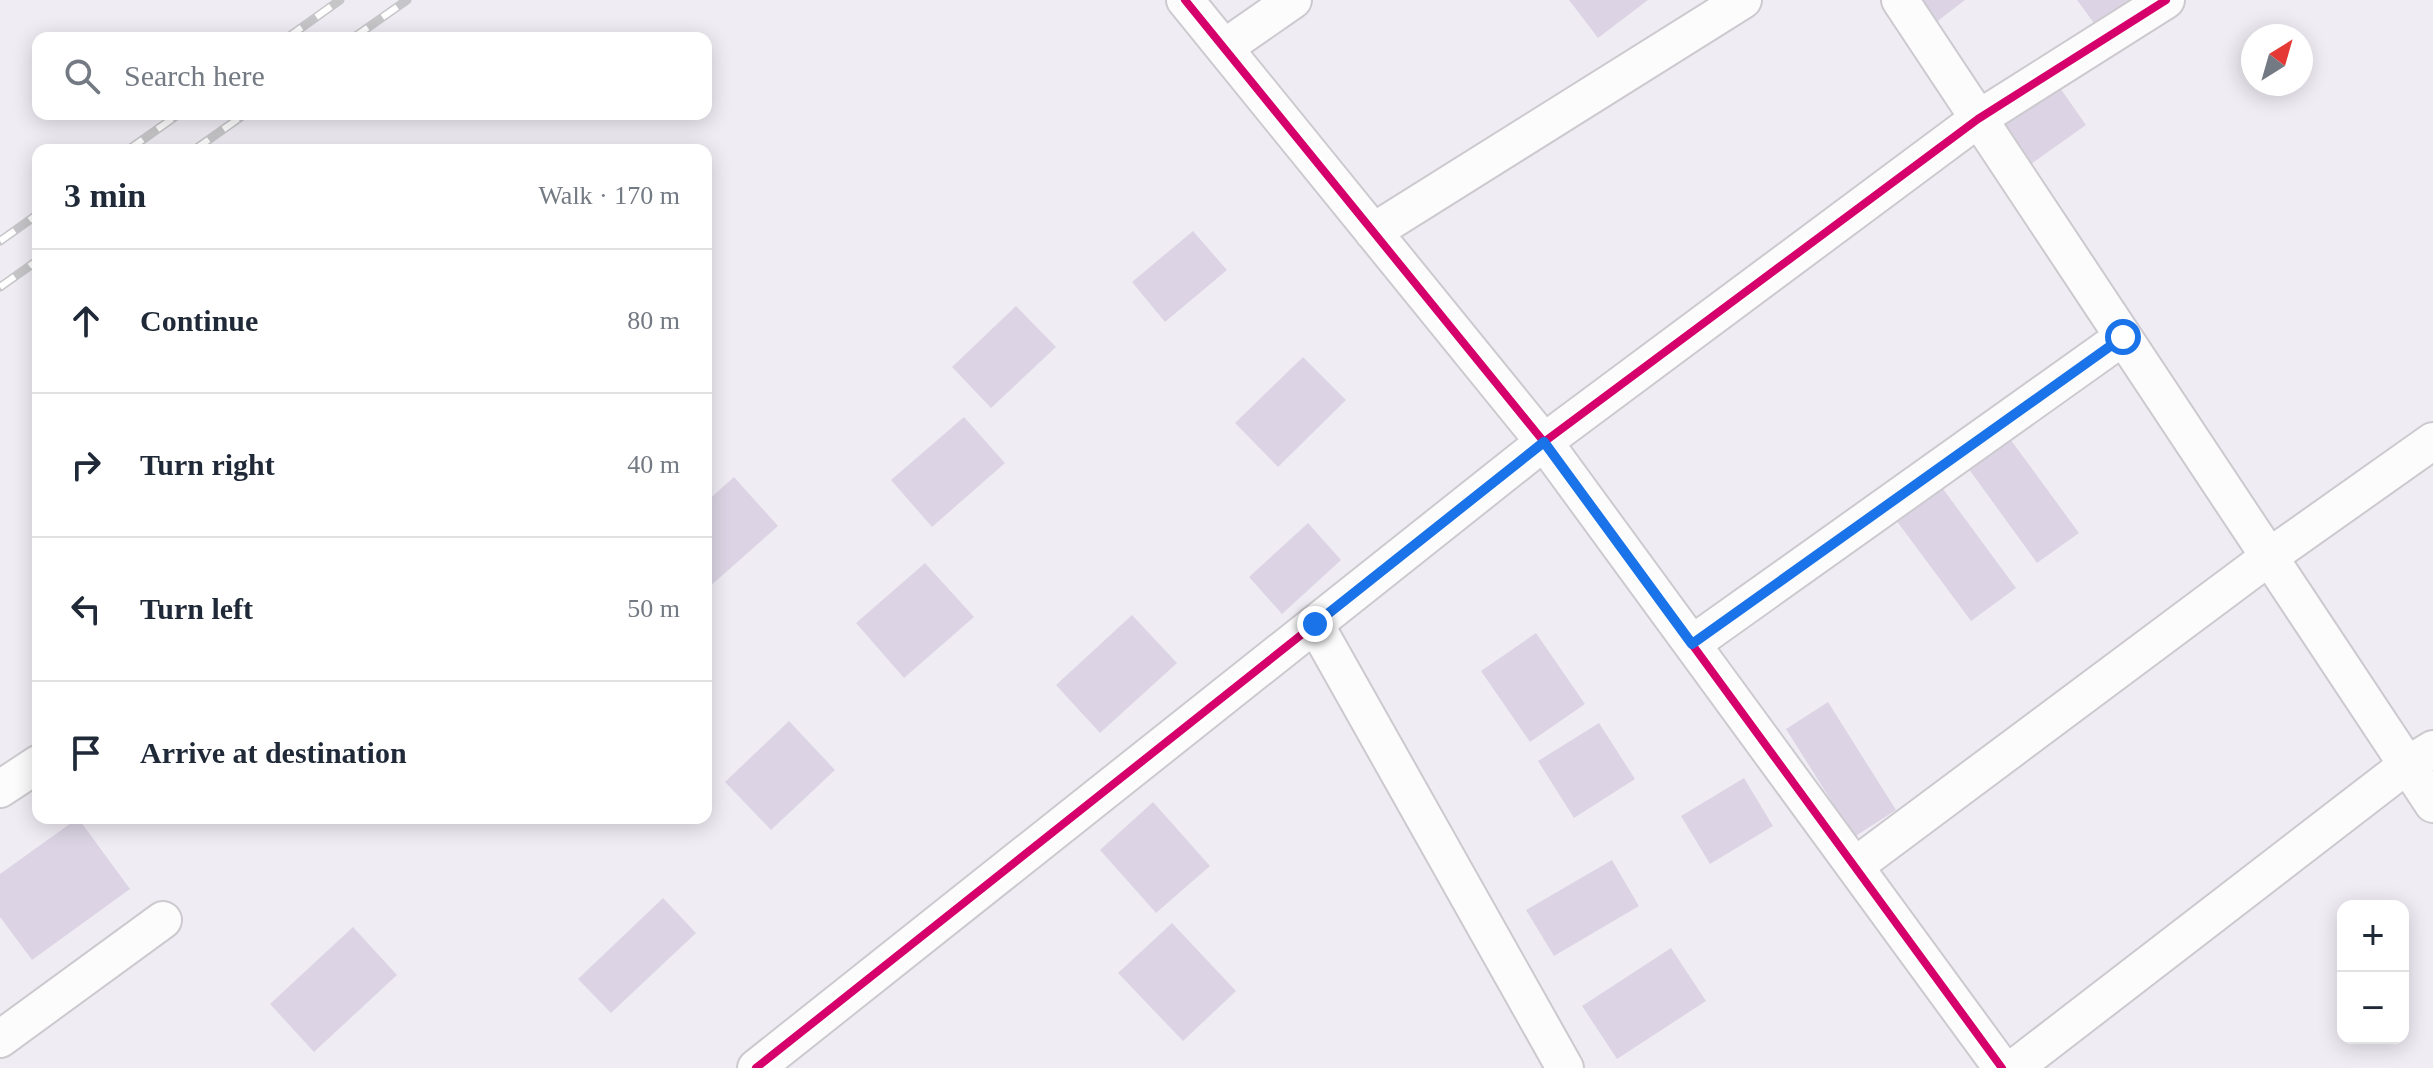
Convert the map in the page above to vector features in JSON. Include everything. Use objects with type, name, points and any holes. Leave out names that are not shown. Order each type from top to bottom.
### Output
[{"type":"street","points":[[1185,0],[1544,442],[2002,1068]]},
{"type":"street","points":[[1224,48],[1293,0]]},
{"type":"street","points":[[1373,232],[1743,0]]},
{"type":"street","points":[[1900,0],[2269,557],[2420,757],[2433,804]]},
{"type":"street","points":[[756,1068],[1544,442],[1978,119],[2166,0]]},
{"type":"street","points":[[1692,644],[2123,337]]},
{"type":"street","points":[[1855,866],[2269,557],[2433,441]]},
{"type":"street","points":[[1315,624],[1565,1068]]},
{"type":"street","points":[[2014,1068],[2420,757]]},
{"type":"street","points":[[0,789],[32,768]]},
{"type":"street","points":[[0,1039],[163,920]]},
{"type":"building","points":[[1569,0],[1648,0],[1598,38]]},
{"type":"building","points":[[1914,0],[1965,0],[1930,27]]},
{"type":"building","points":[[2077,0],[2134,0],[2099,30]]},
{"type":"building","points":[[2058,85],[2086,125],[2028,166],[2000,126]]},
{"type":"building","points":[[1193,231],[1227,270],[1165,322],[1132,282]]},
{"type":"building","points":[[1016,306],[1056,347],[991,408],[952,367]]},
{"type":"building","points":[[1303,357],[1346,400],[1278,467],[1235,423]]},
{"type":"building","points":[[964,417],[1005,463],[932,527],[891,480]]},
{"type":"building","points":[[2005,432],[2079,533],[2037,563],[1963,461]]},
{"type":"building","points":[[734,477],[778,526],[712,584],[712,497]]},
{"type":"building","points":[[1935,478],[2016,588],[1971,621],[1890,512]]},
{"type":"building","points":[[1308,523],[1341,560],[1282,614],[1249,577]]},
{"type":"building","points":[[925,563],[974,617],[904,678],[856,623]]},
{"type":"building","points":[[1132,615],[1177,663],[1100,733],[1056,685]]},
{"type":"building","points":[[1536,633],[1585,704],[1530,742],[1481,671]]},
{"type":"building","points":[[1828,702],[1896,810],[1854,837],[1786,729]]},
{"type":"building","points":[[789,721],[835,770],[771,830],[725,782]]},
{"type":"building","points":[[1599,723],[1635,779],[1574,818],[1538,761]]},
{"type":"building","points":[[1744,778],[1773,826],[1710,864],[1681,816]]},
{"type":"building","points":[[1153,802],[1210,866],[1156,913],[1100,850]]},
{"type":"building","points":[[70,824],[82,824],[130,889],[32,960],[0,917],[0,874]]},
{"type":"building","points":[[1612,860],[1639,906],[1554,956],[1526,910]]},
{"type":"building","points":[[663,898],[696,933],[611,1013],[578,979]]},
{"type":"building","points":[[1172,923],[1236,991],[1183,1041],[1118,973]]},
{"type":"building","points":[[353,927],[397,975],[314,1052],[270,1004]]},
{"type":"building","points":[[1671,948],[1706,1001],[1617,1059],[1582,1006]]},
{"type":"railway","points":[[295,32],[340,0]]},
{"type":"railway","points":[[362,32],[407,0]]},
{"type":"railway","points":[[136,144],[170,120]]},
{"type":"railway","points":[[202,144],[236,120]]},
{"type":"railway","points":[[0,241],[32,218]]},
{"type":"railway","points":[[0,287],[32,264]]},
{"type":"cycle path","points":[[1185,0],[1544,442],[2002,1068]]},
{"type":"cycle path","points":[[756,1068],[1544,442],[1978,119],[2166,0]]},
{"type":"route","points":[[1315,624],[1544,442],[1692,644],[2123,337]]}]
